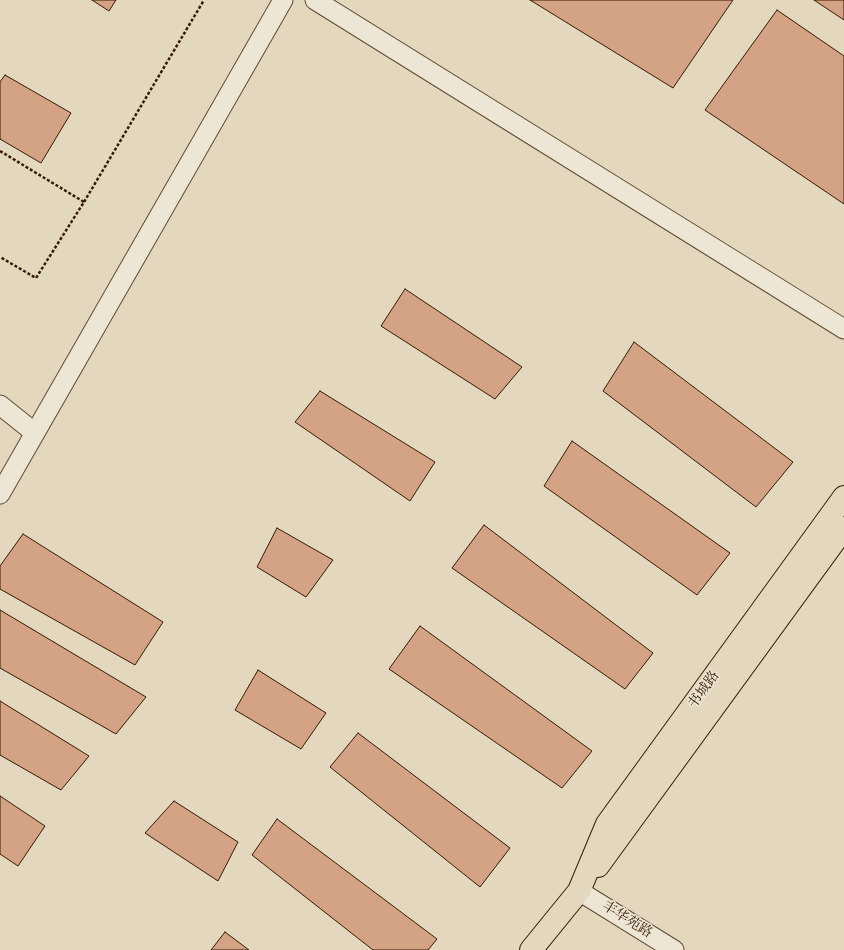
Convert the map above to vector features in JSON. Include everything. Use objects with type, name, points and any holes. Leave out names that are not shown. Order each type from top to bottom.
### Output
[{"type":"main road","name":"书城路","points":[[532,950],[579,891],[607,824],[844,497]]},
{"type":"main road","name":"书城路","points":[[535,950],[622,834],[844,528]]},
{"type":"street","points":[[0,494],[283,0]]},
{"type":"street","points":[[315,0],[844,329]]},
{"type":"street","points":[[0,405],[35,433]]},
{"type":"street","name":"丰华苑路","points":[[579,891],[674,950]]},
{"type":"path","points":[[0,256],[36,278],[84,202],[204,0]]},
{"type":"path","points":[[0,151],[84,202]]},
{"type":"building","points":[[92,0],[116,0],[109,11]]},
{"type":"building","points":[[530,0],[733,0],[673,88]]},
{"type":"building","points":[[814,0],[844,0],[844,20]]},
{"type":"building","points":[[777,10],[844,56],[844,204],[705,110]]},
{"type":"building","points":[[5,75],[71,113],[41,163],[0,139],[0,82]]},
{"type":"building","points":[[405,289],[522,367],[495,399],[381,326]]},
{"type":"building","points":[[634,342],[793,462],[756,507],[603,391]]},
{"type":"building","points":[[320,391],[435,462],[410,501],[295,422]]},
{"type":"building","points":[[572,441],[730,553],[697,595],[544,486]]},
{"type":"building","points":[[484,525],[653,653],[625,689],[452,568]]},
{"type":"building","points":[[277,528],[333,560],[306,597],[257,567]]},
{"type":"building","points":[[23,534],[163,622],[135,665],[0,589],[0,566]]},
{"type":"building","points":[[0,610],[146,697],[116,734],[0,668]]},
{"type":"building","points":[[420,626],[592,751],[562,788],[389,669]]},
{"type":"building","points":[[258,670],[326,713],[301,749],[235,710]]},
{"type":"building","points":[[0,701],[89,756],[61,790],[0,755]]},
{"type":"building","points":[[358,733],[510,848],[480,887],[330,767]]},
{"type":"building","points":[[0,796],[45,826],[18,866],[0,854]]},
{"type":"building","points":[[174,801],[238,842],[218,881],[145,833]]},
{"type":"building","points":[[277,819],[437,939],[428,950],[373,950],[252,855]]},
{"type":"building","points":[[225,932],[249,950],[211,950]]}]
